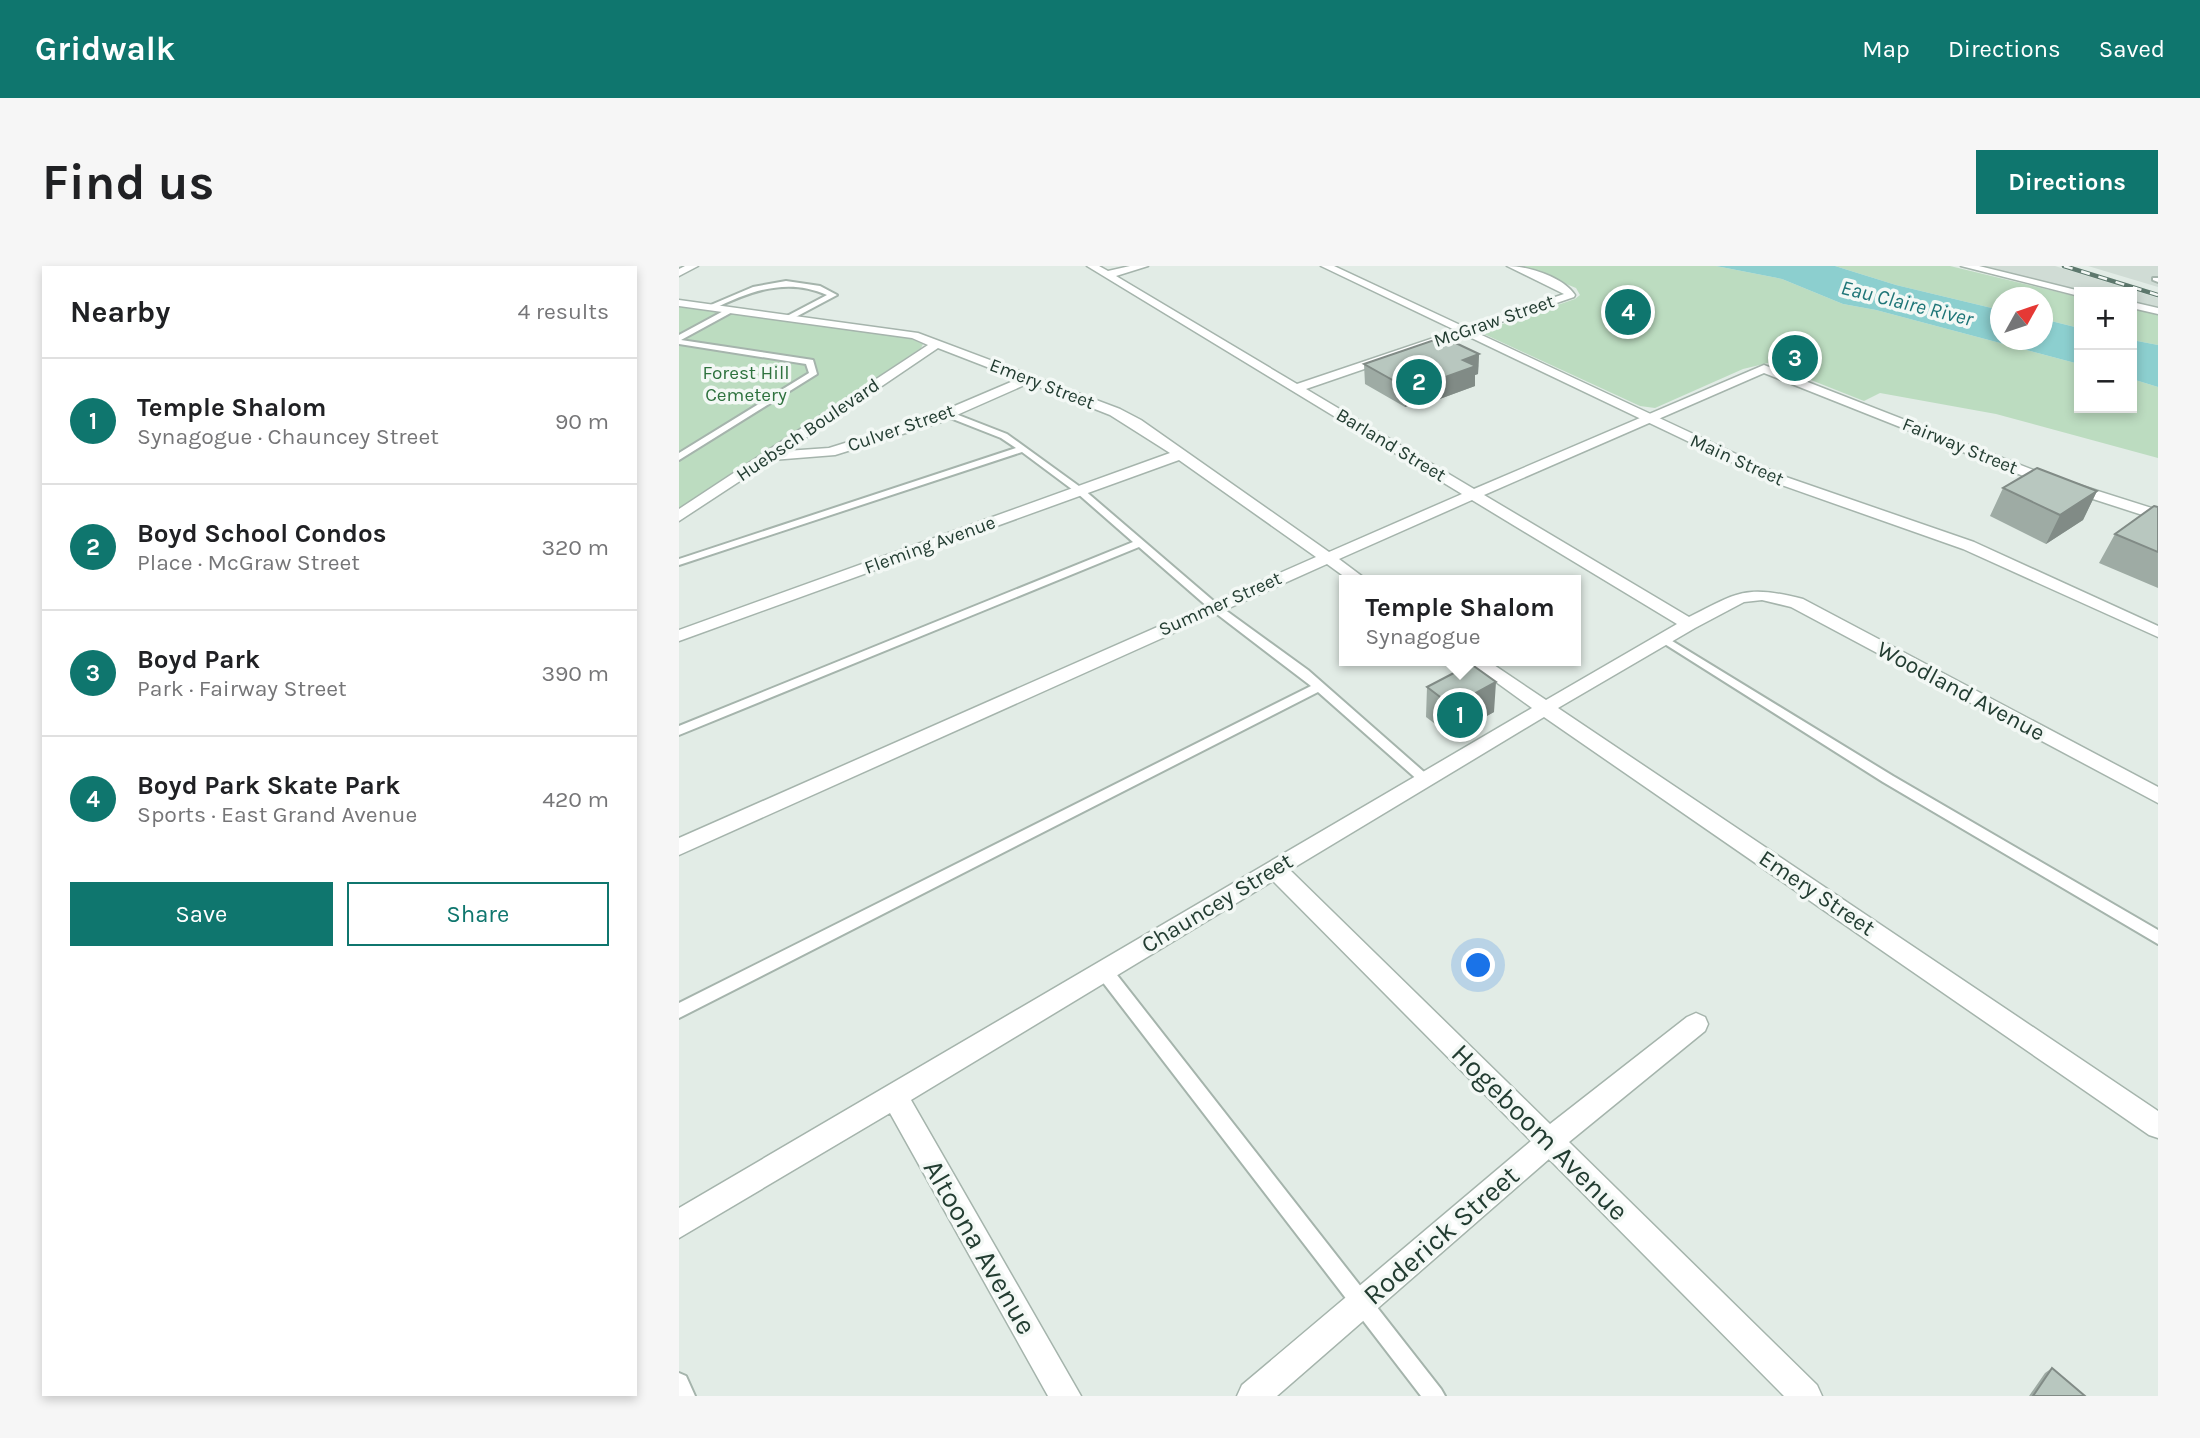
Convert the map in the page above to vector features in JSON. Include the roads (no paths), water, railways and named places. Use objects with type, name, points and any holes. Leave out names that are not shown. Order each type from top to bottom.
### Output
[{"type":"street","points":[[679,273],[693,266]]},
{"type":"street","name":"Barland Street","points":[[1092,266],[1689,624]]},
{"type":"street","points":[[1106,275],[1143,266]]},
{"type":"street","name":"Main Street","points":[[1326,266],[1646,419],[1818,495],[1903,520],[1983,552],[2158,632]]},
{"type":"street","name":"McGraw Street","points":[[1296,388],[1563,298],[1571,293],[1512,266]]},
{"type":"street","points":[[1966,266],[2074,292]]},
{"type":"street","name":"Emery Street","points":[[679,303],[914,335],[1115,412],[1136,423],[1352,575]]},
{"type":"street","points":[[2137,306],[2158,311]]},
{"type":"street","name":"Huebsch Boulevard","points":[[679,516],[937,344]]},
{"type":"street","name":"Summer Street","points":[[679,847],[1213,606],[1764,369]]},
{"type":"street","name":"Fairway Street","points":[[1764,369],[2036,476],[2158,515]]},
{"type":"street","name":"Culver Street","points":[[770,456],[830,452],[948,414],[1028,379]]},
{"type":"street","name":"Fleming Avenue","points":[[679,636],[1181,454]]},
{"type":"street","name":"Chauncey Street","points":[[679,1224],[1274,868],[1689,624],[1740,598],[1762,594]]},
{"type":"street","name":"Woodland Avenue","points":[[1762,594],[1797,603],[2158,796]]},
{"type":"street","name":"Emery Street","points":[[1483,666],[2158,1126]]},
{"type":"street","name":"Hogeboom Avenue","points":[[1274,868],[1806,1396]]},
{"type":"street","name":"Roderick Street","points":[[1253,1396],[1551,1141],[1696,1024]]},
{"type":"street","name":"Altoona Avenue","points":[[895,1097],[1065,1396]]},
{"type":"lane","points":[[710,307],[765,284],[799,285],[833,295],[790,318]]},
{"type":"lane","points":[[679,340],[732,310]]},
{"type":"lane","points":[[679,340],[810,362],[813,374],[679,457]]},
{"type":"lane","points":[[948,414],[1004,436],[1080,491],[1213,606],[1319,687],[1425,779]]},
{"type":"lane","points":[[679,562],[1023,449]]},
{"type":"lane","points":[[679,731],[1140,543]]},
{"type":"lane","points":[[1664,639],[1888,779],[2158,938]]},
{"type":"lane","points":[[679,1011],[1319,687]]},
{"type":"lane","points":[[1104,971],[1434,1396]]},
{"type":"lane","points":[[679,1383],[684,1396]]},
{"type":"water","name":"Eau Claire River","points":[[1716,266],[1835,266],[1896,285],[1990,308],[1990,340],[1843,304],[1782,279]]},
{"type":"water","points":[[2053,322],[2074,327],[2074,363],[2026,350],[2053,350]]},
{"type":"water","points":[[2137,341],[2158,345],[2158,387],[2137,381]]},
{"type":"railway","points":[[2064,266],[2158,295]]},
{"type":"place","name":"Boyd Park Skate Park","points":[[1628,312]]},
{"type":"place","name":"Boyd Park","points":[[1795,358]]},
{"type":"place","name":"Boyd School Condos","points":[[1419,382]]},
{"type":"place","name":"Temple Shalom","points":[[1460,715]]},
{"type":"park label","name":"Forest Hill Cemetery","points":[[746,384]]}]
